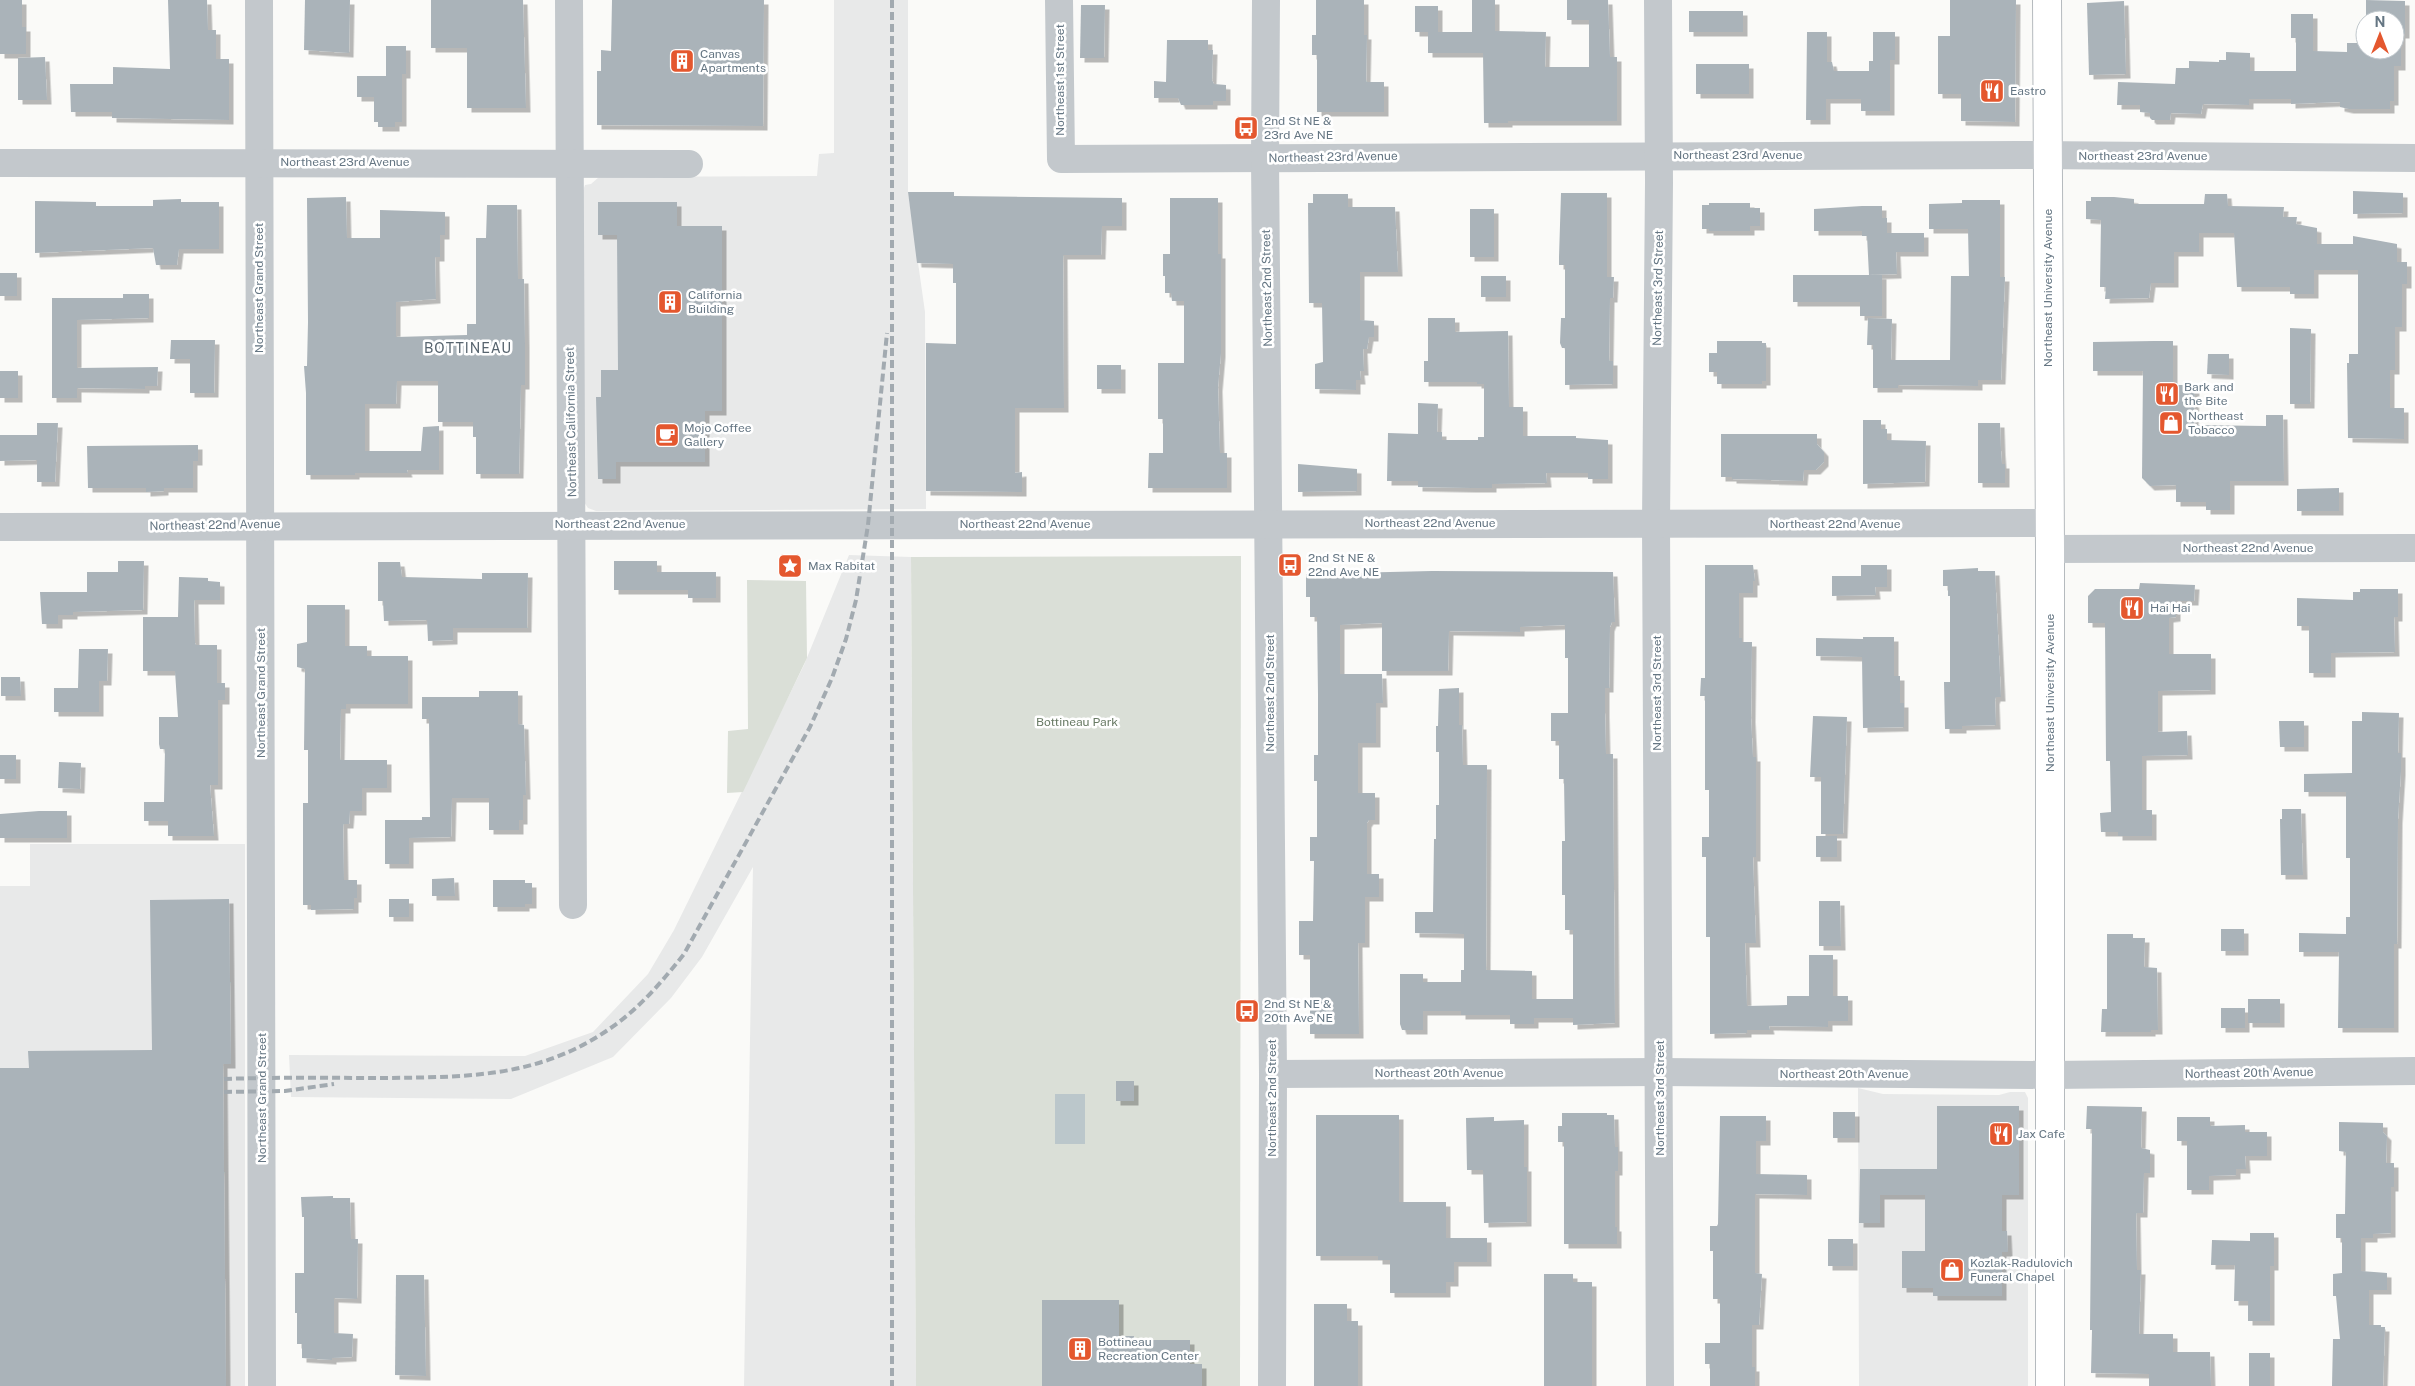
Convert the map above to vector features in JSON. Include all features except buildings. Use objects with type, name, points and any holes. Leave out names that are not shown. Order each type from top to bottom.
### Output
[{"type":"main road","name":"Northeast University Avenue","points":[[2047,0],[2050,536],[2050,1386]]},
{"type":"street","name":"Northeast Grand Street","points":[[259,0],[262,1386]]},
{"type":"street","name":"Northeast California Street","points":[[569,0],[573,905]]},
{"type":"street","name":"Northeast 1st Street","points":[[1059,0],[1061,159]]},
{"type":"street","name":"Northeast 2nd Street","points":[[1266,0],[1265,158],[1273,1074],[1272,1386]]},
{"type":"street","name":"Northeast 3rd Street","points":[[1658,0],[1659,155],[1656,523],[1660,1386]]},
{"type":"street","name":"Northeast 23rd Avenue","points":[[1061,159],[1659,155],[2048,155],[2415,158]]},
{"type":"street","name":"Northeast 23rd Avenue","points":[[0,163],[689,164]]},
{"type":"street","name":"Northeast 22nd Avenue","points":[[0,527],[572,523],[868,525],[1656,523],[2415,548]]},
{"type":"street","name":"Northeast 20th Avenue","points":[[1273,1074],[1660,1072],[2050,1075],[2415,1071]]},
{"type":"shaded area","points":[[834,0],[908,0],[908,192],[925,312],[926,509],[596,511],[588,508],[582,499],[583,191],[585,185],[591,184],[599,177],[817,176],[819,154],[834,153]]},
{"type":"shaded area","points":[[849,555],[911,557],[916,1386],[744,1386],[753,867],[702,957],[671,998],[613,1057],[511,1099],[291,1097],[289,1055],[525,1056],[593,1032],[648,974],[674,930],[804,665]]},
{"type":"shaded area","points":[[30,844],[245,844],[245,1386],[0,1386],[0,886],[30,886]]},
{"type":"shaded area","points":[[1858,1088],[1883,1094],[1999,1095],[2010,1092],[2025,1092],[2028,1098],[2028,1386],[1859,1386]]},
{"type":"shaded area","points":[[1055,1094],[1085,1094],[1085,1144],[1055,1144]]},
{"type":"green space","name":"Bottineau Park","points":[[1241,556],[1240,1386],[916,1386],[911,557]]},
{"type":"green space","points":[[747,580],[806,581],[807,658],[743,792],[727,793],[728,731],[748,729]]},
{"type":"railway","points":[[892,0],[892,1386]]},
{"type":"railway","points":[[224,1079],[450,1077],[508,1070],[536,1064],[564,1054],[592,1040],[628,1015],[662,981],[684,954],[810,727],[832,678],[846,639],[856,600],[868,525],[887,333]]},
{"type":"railway","points":[[224,1092],[285,1091],[334,1084]]},
{"type":"place","name":"Canvas Apartments","points":[[682,61]]},
{"type":"place","name":"Eastro","points":[[1992,91]]},
{"type":"place","name":"2nd St NE & 23rd Ave NE","points":[[1246,128]]},
{"type":"place","name":"California Building","points":[[670,302]]},
{"type":"place","name":"Bark and the Bite","points":[[2167,394]]},
{"type":"place","name":"Northeast Tobacco","points":[[2171,423]]},
{"type":"place","name":"Mojo Coffee Gallery","points":[[667,435]]},
{"type":"place","name":"2nd St NE & 22nd Ave NE","points":[[1290,565]]},
{"type":"place","name":"Max Rabitat","points":[[790,566]]},
{"type":"place","name":"Hai Hai","points":[[2132,608]]},
{"type":"place","name":"2nd St NE & 20th Ave NE","points":[[1247,1011]]},
{"type":"place","name":"Jax Cafe","points":[[2001,1134]]},
{"type":"place","name":"Kozlak-Radulovich Funeral Chapel","points":[[1952,1270]]},
{"type":"place","name":"Bottineau Recreation Center","points":[[1080,1349]]},
{"type":"district","name":"BOTTINEAU","points":[[468,348]]}]
